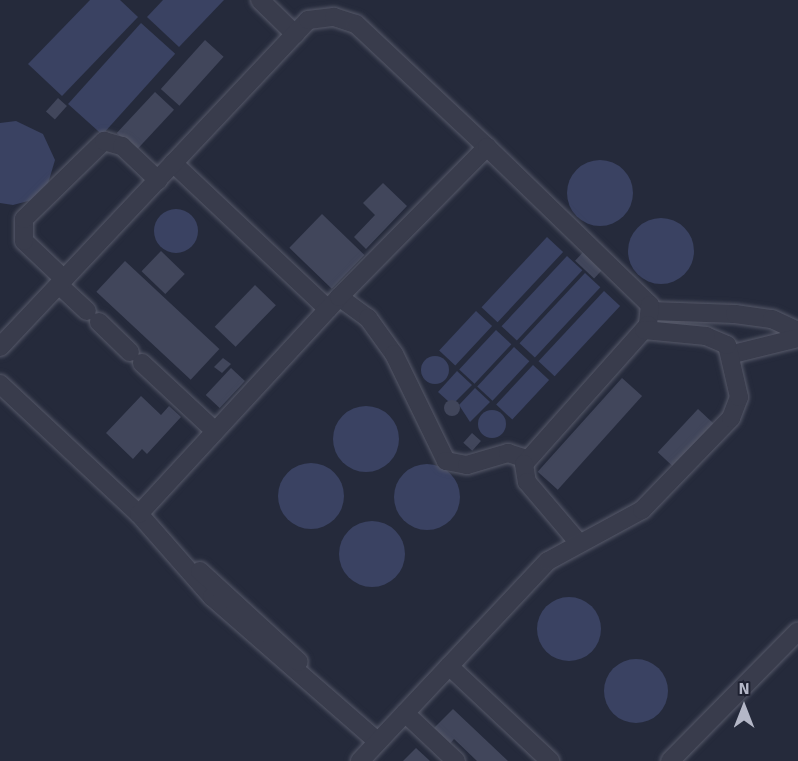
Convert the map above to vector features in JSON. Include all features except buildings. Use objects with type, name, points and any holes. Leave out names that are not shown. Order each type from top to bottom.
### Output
[{"type":"lane","points":[[260,0],[295,34]]},
{"type":"lane","points":[[0,347],[295,34],[317,18],[356,24],[642,294],[651,311],[644,330],[526,459],[526,482],[579,543]]},
{"type":"lane","points":[[158,180],[122,146],[104,141],[24,219],[24,241],[93,316],[215,431]]},
{"type":"lane","points":[[139,514],[333,303],[487,147]]},
{"type":"lane","points":[[173,163],[333,303],[368,318],[394,354],[446,460],[467,465],[508,453],[526,459]]},
{"type":"lane","points":[[651,311],[735,314],[772,320],[798,331]]},
{"type":"lane","points":[[364,760],[378,742],[548,561],[642,510],[731,418],[739,397],[733,354],[718,338],[644,330]]},
{"type":"lane","points":[[733,354],[798,338]]},
{"type":"lane","points":[[0,384],[139,514],[190,568],[212,597],[378,742]]},
{"type":"lane","points":[[670,761],[798,631]]},
{"type":"lane","points":[[449,666],[550,761]]},
{"type":"lane","points":[[405,713],[456,761]]},
{"type":"water","points":[[90,0],[120,0],[138,17],[62,96],[28,64]]},
{"type":"water","points":[[163,0],[224,0],[179,47],[147,17]]},
{"type":"water","points":[[141,23],[175,54],[102,135],[68,104]]},
{"type":"water","points":[[16,121],[43,134],[55,160],[47,187],[32,200],[13,205],[0,203],[0,123]]},
{"type":"water","points":[[600,160],[613,162],[628,175],[633,193],[631,206],[618,221],[600,226],[587,224],[572,211],[567,193],[569,180],[582,165]]},
{"type":"water","points":[[176,209],[192,215],[198,231],[192,247],[176,253],[160,247],[154,231],[160,215]]},
{"type":"water","points":[[667,218],[685,227],[692,238],[694,251],[692,264],[685,275],[674,282],[655,284],[637,275],[630,264],[628,245],[637,227],[648,220]]},
{"type":"water","points":[[547,237],[563,252],[498,322],[482,307]]},
{"type":"water","points":[[567,256],[582,270],[517,341],[502,326]]},
{"type":"water","points":[[585,273],[600,287],[535,358],[520,343]]},
{"type":"water","points":[[604,291],[620,306],[555,376],[539,361]]},
{"type":"water","points":[[476,311],[492,326],[455,365],[439,350]]},
{"type":"water","points":[[496,330],[511,344],[475,384],[459,369]]},
{"type":"water","points":[[514,347],[529,361],[493,401],[477,386]]},
{"type":"water","points":[[435,356],[445,360],[449,370],[445,380],[435,384],[425,380],[421,370],[425,360]]},
{"type":"water","points":[[533,365],[549,380],[512,419],[496,404]]},
{"type":"water","points":[[457,371],[472,385],[455,402],[448,401],[438,392]]},
{"type":"water","points":[[475,388],[490,402],[470,422],[459,405]]},
{"type":"water","points":[[366,406],[379,409],[389,416],[396,426],[399,439],[396,452],[389,462],[379,469],[366,472],[353,469],[343,462],[336,452],[333,439],[336,426],[343,416],[353,409]]},
{"type":"water","points":[[492,410],[502,414],[506,424],[502,434],[492,438],[482,434],[478,424],[482,414]]},
{"type":"water","points":[[311,463],[324,465],[339,478],[344,496],[342,509],[329,524],[311,529],[298,527],[283,514],[278,496],[280,483],[293,468]]},
{"type":"water","points":[[427,464],[440,466],[455,479],[460,497],[458,510],[445,525],[427,530],[414,528],[399,515],[394,497],[396,484],[409,469]]},
{"type":"water","points":[[372,521],[385,523],[395,531],[403,541],[405,554],[403,567],[395,577],[385,585],[372,587],[359,585],[349,577],[341,567],[339,554],[341,541],[349,531],[359,523]]},
{"type":"water","points":[[569,597],[581,599],[592,606],[599,617],[601,629],[599,641],[592,652],[581,659],[569,661],[557,659],[546,652],[539,641],[537,629],[539,617],[546,606],[557,599]]},
{"type":"water","points":[[630,659],[642,659],[659,668],[666,679],[668,691],[666,703],[659,714],[642,723],[630,723],[618,718],[609,709],[604,697],[604,685],[609,673],[618,664]]}]
